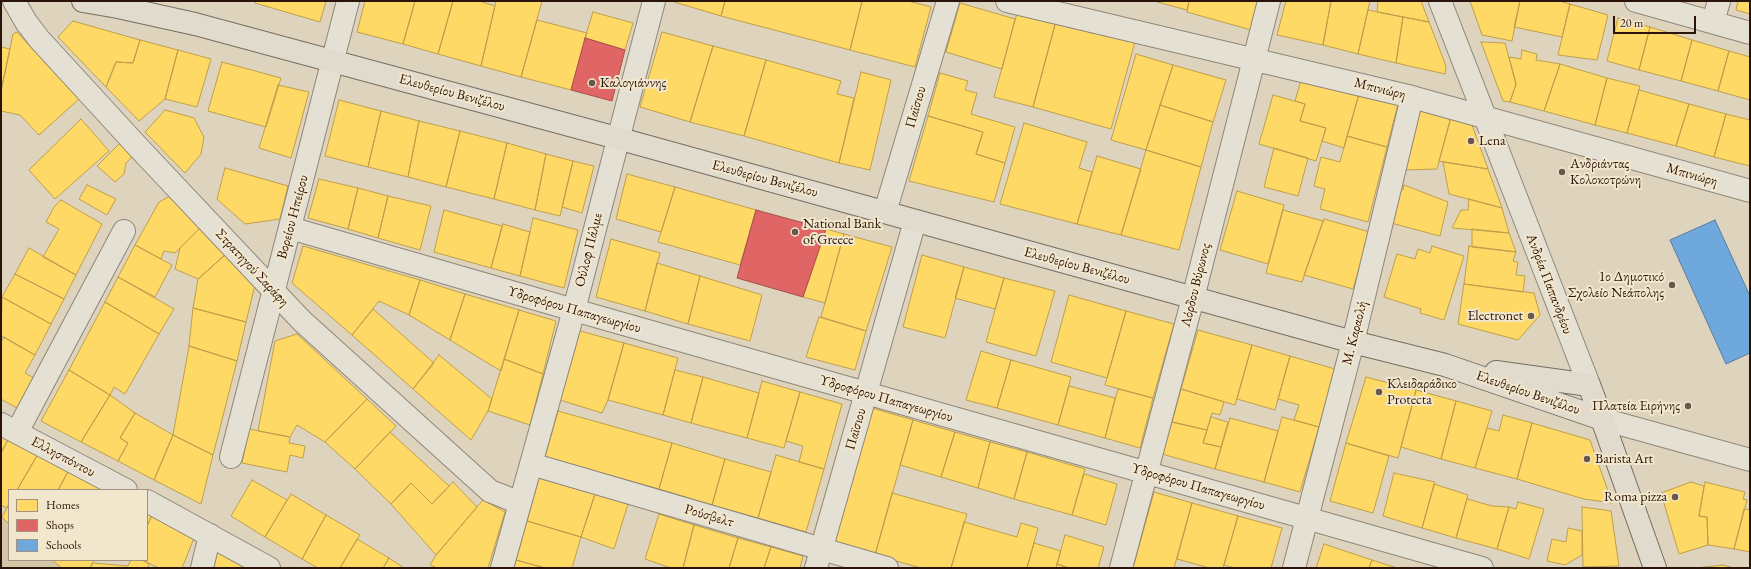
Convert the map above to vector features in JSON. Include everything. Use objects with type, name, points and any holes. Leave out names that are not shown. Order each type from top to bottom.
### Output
[{"type":"main road","name":"Ελευθερίου Βενιζέλου","points":[[83,1],[118,6],[195,24],[617,138],[1353,342],[1445,365],[1602,419]]},
{"type":"main road","name":"Ελευθερίου Βενιζέλου","points":[[1445,365],[1589,385]]},
{"type":"main road","name":"Ανδρέα Παπανδρέου","points":[[1589,385],[1602,419],[1649,562]]},
{"type":"street","name":"Στρατηγού Σαράφη","points":[[14,1],[38,39],[273,292],[302,321],[490,491],[520,503]]},
{"type":"street","name":"Βορείου Ηπείρου","points":[[231,457],[348,1]]},
{"type":"street","name":"Ούλοφ Πάλμε","points":[[502,568],[574,310],[617,138],[654,1]]},
{"type":"street","name":"Παϊσιου","points":[[885,212],[948,1]]},
{"type":"street","name":"Μπινιώρη","points":[[1006,1],[1412,97],[1750,191]]},
{"type":"street","name":"Λόρδου Βύρωνος","points":[[1121,568],[1193,298],[1269,1]]},
{"type":"street","name":"Ανδρέα Παπανδρέου","points":[[1440,1],[1589,385]]},
{"type":"street","points":[[1636,1],[1750,33]]},
{"type":"street","points":[[1713,22],[1719,1]]},
{"type":"street","name":"Μ. Καραολή","points":[[1294,568],[1353,342],[1412,97]]},
{"type":"street","name":"Παϊσιου","points":[[819,558],[915,221]]},
{"type":"street","name":"Υδροφόρου Παπαγεωργίου","points":[[290,228],[1482,568]]},
{"type":"street","points":[[9,428],[124,230]]},
{"type":"street","name":"Ελευθερίου Βενιζέλου","points":[[1602,419],[1750,460]]},
{"type":"street","name":"Ελλησπόντου","points":[[9,428],[124,489]]},
{"type":"street","name":"Ρούσβελτ","points":[[531,464],[819,558],[887,568]]},
{"type":"street","points":[[148,502],[270,568]]},
{"type":"street","points":[[202,568],[210,535]]},
{"type":"shaded area","points":[[1,517],[8,523],[8,561],[53,561],[62,568],[1,568]]},
{"type":"building: Homes","points":[[256,1],[326,1],[320,22],[255,3]]},
{"type":"building: Homes","points":[[365,1],[415,1],[403,44],[357,32]]},
{"type":"building: Homes","points":[[415,1],[453,1],[438,54],[403,44]]},
{"type":"building: Homes","points":[[453,1],[479,1],[495,6],[481,66],[438,54]]},
{"type":"building: Homes","points":[[496,1],[542,1],[521,77],[481,66]]},
{"type":"building: Homes","points":[[671,1],[725,1],[721,16]]},
{"type":"building: Homes","points":[[725,1],[862,2],[850,50],[721,16]]},
{"type":"building: Homes","points":[[862,1],[908,1],[931,7],[915,67],[850,50]]},
{"type":"building: Homes","points":[[1154,1],[1189,1],[1187,10]]},
{"type":"building: Homes","points":[[1189,1],[1259,1],[1251,30],[1187,12]]},
{"type":"building: Homes","points":[[1286,1],[1331,1],[1323,45],[1277,35]]},
{"type":"building: Homes","points":[[1331,1],[1370,1],[1358,54],[1323,45]]},
{"type":"building: Homes","points":[[1378,1],[1421,1],[1429,22],[1377,12]]},
{"type":"building: Homes","points":[[1470,1],[1520,1],[1512,41],[1482,35]]},
{"type":"building: Homes","points":[[1520,1],[1559,1],[1570,4],[1562,37],[1514,27]]},
{"type":"building: Homes","points":[[1738,1],[1750,1],[1750,14],[1736,10]]},
{"type":"building: Homes","points":[[960,3],[1015,19],[1002,69],[946,52]]},
{"type":"building: Homes","points":[[1570,4],[1608,15],[1597,60],[1558,55]]},
{"type":"building: Homes","points":[[1019,6],[1057,17],[1033,107],[994,97]]},
{"type":"building: Homes","points":[[1368,10],[1403,17],[1396,63],[1358,54]]},
{"type":"building: Homes","points":[[593,12],[633,23],[625,50],[585,38]]},
{"type":"building: Homes","points":[[1057,17],[1136,38],[1111,129],[1033,107]]},
{"type":"building: Homes","points":[[1403,17],[1429,22],[1446,66],[1445,74],[1396,63]]},
{"type":"building: Homes","points":[[1618,18],[1650,27],[1639,70],[1607,61]]},
{"type":"building: Homes","points":[[537,20],[587,33],[571,90],[521,77]]},
{"type":"building: Homes","points":[[73,21],[140,40],[133,63],[116,62],[106,87],[58,37]]},
{"type":"building: Homes","points":[[1650,27],[1692,40],[1681,81],[1639,70]]},
{"type":"building: Homes","points":[[17,32],[79,99],[39,135],[20,115],[1,111],[1,91],[13,34]]},
{"type":"building: Homes","points":[[662,32],[713,46],[690,122],[640,107]]},
{"type":"building: Homes","points":[[140,40],[178,50],[165,99],[139,121],[106,87],[116,62],[133,63]]},
{"type":"building: Homes","points":[[1692,40],[1729,51],[1718,91],[1681,81]]},
{"type":"building: Homes","points":[[1481,42],[1505,43],[1516,84],[1510,102],[1503,101]]},
{"type":"building: Homes","points":[[713,46],[766,60],[744,136],[690,122]]},
{"type":"building: Homes","points":[[1,47],[10,49],[1,91]]},
{"type":"building: Homes","points":[[178,50],[211,59],[197,107],[165,99]]},
{"type":"building: Homes","points":[[1522,50],[1537,54],[1536,60],[1560,64],[1544,111],[1510,102],[1516,84],[1509,57],[1521,59]]},
{"type":"building: Homes","points":[[1729,51],[1750,57],[1750,100],[1718,91]]},
{"type":"building: Homes","points":[[1136,54],[1173,65],[1146,150],[1111,140]]},
{"type":"building: Homes","points":[[766,60],[841,81],[837,94],[854,98],[839,163],[744,136]]},
{"type":"building: Homes","points":[[222,62],[281,78],[266,127],[208,111]]},
{"type":"building: Homes","points":[[1560,64],[1607,78],[1595,125],[1544,111]]},
{"type":"building: Homes","points":[[1173,65],[1226,80],[1213,122],[1160,105]]},
{"type":"building: Homes","points":[[861,72],[891,80],[870,170],[839,163]]},
{"type":"building: Homes","points":[[940,73],[968,81],[965,90],[977,93],[971,114],[1015,127],[1005,163],[976,154],[983,132],[928,116]]},
{"type":"building: Homes","points":[[1302,77],[1359,94],[1344,148],[1322,141],[1326,128],[1300,121],[1305,104],[1295,101]]},
{"type":"building: Homes","points":[[1607,78],[1640,86],[1627,133],[1595,125]]},
{"type":"building: Homes","points":[[278,85],[309,92],[291,158],[259,148]]},
{"type":"building: Homes","points":[[1639,90],[1689,104],[1676,146],[1627,133]]},
{"type":"building: Homes","points":[[1359,94],[1398,104],[1387,147],[1347,136]]},
{"type":"building: Homes","points":[[1273,95],[1305,104],[1300,121],[1326,128],[1316,161],[1259,144]]},
{"type":"building: Homes","points":[[339,100],[381,111],[368,167],[325,156]]},
{"type":"building: Homes","points":[[1689,104],[1726,114],[1714,157],[1676,146]]},
{"type":"building: Homes","points":[[1160,105],[1213,122],[1201,167],[1146,150]]},
{"type":"building: Homes","points":[[1418,108],[1451,117],[1437,169],[1405,170]]},
{"type":"building: Homes","points":[[165,110],[194,118],[204,137],[201,154],[185,173],[145,132]]},
{"type":"building: Homes","points":[[381,111],[419,121],[408,177],[368,167]]},
{"type":"building: Homes","points":[[1726,114],[1750,120],[1750,166],[1714,157]]},
{"type":"building: Homes","points":[[928,116],[983,132],[976,154],[1005,163],[994,202],[909,181]]},
{"type":"building: Homes","points":[[1451,117],[1472,125],[1488,169],[1439,161]]},
{"type":"building: Homes","points":[[81,119],[109,151],[55,199],[29,170]]},
{"type":"building: Homes","points":[[419,121],[460,131],[446,187],[408,177]]},
{"type":"building: Homes","points":[[1024,123],[1087,142],[1079,168],[1092,172],[1077,224],[1000,204]]},
{"type":"building: Homes","points":[[460,131],[507,143],[494,199],[446,187]]},
{"type":"building: Homes","points":[[1347,136],[1387,147],[1368,222],[1320,209],[1325,189],[1314,186],[1321,157],[1340,162]]},
{"type":"building: Homes","points":[[120,143],[133,156],[126,163],[124,174],[115,182],[97,166]]},
{"type":"building: Homes","points":[[507,143],[546,154],[535,210],[494,199]]},
{"type":"building: Homes","points":[[1274,148],[1308,158],[1298,196],[1264,187]]},
{"type":"building: Homes","points":[[1146,150],[1201,167],[1179,250],[1121,235]]},
{"type":"building: Homes","points":[[546,154],[573,161],[560,216],[535,210]]},
{"type":"building: Homes","points":[[1097,156],[1141,169],[1121,235],[1077,224]]},
{"type":"building: Homes","points":[[573,161],[594,166],[582,213],[562,207]]},
{"type":"building: Homes","points":[[1443,162],[1488,169],[1502,208],[1449,194]]},
{"type":"building: Homes","points":[[225,168],[288,186],[280,219],[245,224],[217,199]]},
{"type":"building: Homes","points":[[627,174],[675,187],[661,232],[616,219]]},
{"type":"building: Homes","points":[[319,179],[358,188],[348,229],[308,218]]},
{"type":"building: Homes","points":[[87,185],[116,199],[107,215],[79,199]]},
{"type":"building: Homes","points":[[1404,185],[1448,202],[1440,236],[1391,223],[1399,189],[1403,190]]},
{"type":"building: Homes","points":[[675,187],[756,210],[740,265],[658,242]]},
{"type":"building: Homes","points":[[358,188],[388,196],[378,238],[348,229]]},
{"type":"building: Homes","points":[[1237,191],[1284,205],[1268,264],[1220,250]]},
{"type":"building: Homes","points":[[170,196],[200,228],[175,253],[164,251],[161,259],[135,245],[159,202]]},
{"type":"building: Homes","points":[[388,196],[431,206],[420,250],[378,238]]},
{"type":"building: Homes","points":[[1469,199],[1502,208],[1509,233],[1452,228],[1461,210],[1468,210]]},
{"type":"building: Homes","points":[[61,200],[102,224],[76,275],[43,257],[59,229],[46,222],[54,207]]},
{"type":"building: Homes","points":[[444,210],[502,226],[491,268],[434,252]]},
{"type":"building: Homes","points":[[1283,210],[1323,221],[1302,282],[1266,273]]},
{"type":"building: Homes","points":[[533,218],[578,230],[564,288],[520,276]]},
{"type":"building: Homes","points":[[1324,219],[1370,232],[1353,289],[1304,275]]},
{"type":"building: Homes","points":[[503,224],[530,232],[520,276],[491,268]]},
{"type":"building: Homes","points":[[200,228],[225,255],[198,279],[175,269],[180,248]]},
{"type":"building: Homes","points":[[826,229],[844,234],[825,303],[803,297]]},
{"type":"building: Homes","points":[[1472,229],[1509,233],[1516,252],[1472,247]]},
{"type":"building: Homes","points":[[844,234],[892,247],[866,331],[821,317]]},
{"type":"building: Homes","points":[[611,239],[660,253],[645,311],[596,297]]},
{"type":"building: Homes","points":[[135,245],[172,265],[155,297],[118,277]]},
{"type":"building: Homes","points":[[303,246],[420,280],[409,315],[379,301],[352,335],[292,283]]},
{"type":"building: Homes","points":[[1432,246],[1464,256],[1444,320],[1420,313],[1421,309],[1384,297],[1397,254],[1415,259],[1418,249],[1430,253]]},
{"type":"building: Homes","points":[[1469,246],[1516,252],[1513,261],[1518,262],[1516,275],[1525,276],[1523,292],[1464,284]]},
{"type":"building: Homes","points":[[29,248],[76,275],[64,299],[15,274]]},
{"type":"building: Homes","points":[[225,255],[255,285],[246,322],[193,308],[198,279]]},
{"type":"building: Homes","points":[[922,255],[964,267],[945,338],[903,327]]},
{"type":"building: Homes","points":[[657,263],[700,276],[688,324],[645,311]]},
{"type":"building: Homes","points":[[964,267],[1004,278],[995,309],[955,298]]},
{"type":"building: Homes","points":[[15,274],[64,299],[51,324],[2,297]]},
{"type":"building: Homes","points":[[700,276],[762,295],[750,341],[688,324]]},
{"type":"building: Homes","points":[[118,277],[174,309],[159,334],[105,302]]},
{"type":"building: Homes","points":[[1004,278],[1055,291],[1036,356],[986,342]]},
{"type":"building: Homes","points":[[420,280],[465,294],[450,340],[409,315]]},
{"type":"building: Homes","points":[[1464,284],[1534,293],[1540,315],[1518,340],[1458,324]]},
{"type":"building: Homes","points":[[465,294],[519,310],[501,371],[450,340]]},
{"type":"building: Homes","points":[[1069,295],[1126,311],[1107,378],[1051,362]]},
{"type":"building: Homes","points":[[2,297],[51,324],[35,355],[1,336]]},
{"type":"building: Homes","points":[[105,302],[159,334],[125,394],[114,387],[110,395],[69,370]]},
{"type":"building: Homes","points":[[193,308],[246,322],[237,361],[189,346]]},
{"type":"building: Homes","points":[[373,309],[434,363],[413,389],[352,335]]},
{"type":"building: Homes","points":[[519,310],[556,321],[543,374],[504,359]]},
{"type":"building: Homes","points":[[1126,311],[1174,324],[1153,398],[1105,385]]},
{"type":"building: Homes","points":[[819,317],[866,331],[855,370],[806,357]]},
{"type":"building: Homes","points":[[1198,330],[1252,345],[1235,405],[1181,389]]},
{"type":"building: Homes","points":[[580,331],[624,343],[608,400],[602,413],[560,400]]},
{"type":"building: Homes","points":[[297,334],[367,399],[325,442],[297,425],[290,437],[258,431],[275,341]]},
{"type":"building: Homes","points":[[4,337],[35,355],[25,373],[34,378],[17,408],[1,399],[1,342]]},
{"type":"building: Homes","points":[[624,343],[678,358],[663,415],[608,400]]},
{"type":"building: Homes","points":[[1252,345],[1290,356],[1275,410],[1237,399]]},
{"type":"building: Homes","points":[[189,346],[237,361],[213,455],[173,435]]},
{"type":"building: Homes","points":[[981,351],[1011,360],[997,408],[966,400]]},
{"type":"building: Homes","points":[[439,355],[492,399],[488,411],[471,440],[413,389]]},
{"type":"building: Homes","points":[[1290,356],[1335,369],[1319,427],[1294,420],[1299,405],[1278,399]]},
{"type":"building: Homes","points":[[504,359],[543,374],[530,425],[488,411]]},
{"type":"building: Homes","points":[[1011,360],[1071,377],[1058,425],[997,408]]},
{"type":"building: Homes","points":[[69,370],[110,395],[81,442],[41,421]]},
{"type":"building: Homes","points":[[675,370],[703,377],[691,423],[663,415]]},
{"type":"building: Homes","points":[[703,377],[759,393],[747,438],[691,423]]},
{"type":"building: Homes","points":[[1366,377],[1416,390],[1398,458],[1346,443]]},
{"type":"building: Homes","points":[[762,381],[800,392],[784,448],[747,438]]},
{"type":"building: Homes","points":[[1069,386],[1115,398],[1105,438],[1058,425]]},
{"type":"building: Homes","points":[[1118,389],[1153,398],[1140,448],[1105,438]]},
{"type":"building: Homes","points":[[1181,389],[1224,402],[1220,415],[1212,413],[1207,430],[1172,422]]},
{"type":"building: Homes","points":[[1416,390],[1456,401],[1441,459],[1401,447]]},
{"type":"building: Homes","points":[[800,392],[842,404],[824,469],[799,462],[803,446],[786,441]]},
{"type":"building: Homes","points":[[110,395],[135,413],[120,438],[128,443],[118,461],[81,442]]},
{"type":"building: Homes","points":[[367,399],[396,426],[355,469],[325,442]]},
{"type":"building: Homes","points":[[1456,401],[1492,411],[1475,468],[1441,459]]},
{"type":"building: Homes","points":[[872,408],[913,420],[875,555],[834,544]]},
{"type":"building: Homes","points":[[558,411],[672,443],[659,489],[545,457]]},
{"type":"building: Homes","points":[[135,413],[173,435],[154,480],[118,461],[128,443],[120,438]]},
{"type":"building: Homes","points":[[1503,415],[1532,423],[1517,479],[1475,468],[1487,428],[1499,431]]},
{"type":"building: Homes","points":[[1211,417],[1228,422],[1221,447],[1203,443]]},
{"type":"building: Homes","points":[[1282,417],[1319,427],[1300,492],[1264,482]]},
{"type":"building: Homes","points":[[1230,418],[1278,431],[1264,482],[1215,469]]},
{"type":"building: Homes","points":[[913,420],[955,432],[941,477],[900,465]]},
{"type":"building: Homes","points":[[1172,422],[1207,430],[1203,443],[1221,447],[1215,469],[1162,454]]},
{"type":"building: Homes","points":[[1532,423],[1590,440],[1608,491],[1611,491],[1613,503],[1584,499],[1517,479]]},
{"type":"building: Homes","points":[[249,429],[290,437],[289,443],[305,446],[303,458],[290,455],[287,472],[242,463]]},
{"type":"building: Homes","points":[[390,432],[449,486],[432,504],[411,483],[391,504],[355,469]]},
{"type":"building: Homes","points":[[955,432],[990,442],[978,488],[941,477]]},
{"type":"building: Homes","points":[[1,434],[9,438],[1,453]]},
{"type":"building: Homes","points":[[173,435],[213,455],[201,504],[154,480]]},
{"type":"building: Homes","points":[[9,438],[38,454],[18,489],[8,489],[7,508],[1,505],[1,453]]},
{"type":"building: Homes","points":[[990,442],[1027,452],[1014,499],[978,488]]},
{"type":"building: Homes","points":[[672,443],[725,459],[712,505],[659,489]]},
{"type":"building: Homes","points":[[1346,443],[1389,456],[1373,513],[1330,501]]},
{"type":"building: Homes","points":[[1027,452],[1085,469],[1072,515],[1014,499]]},
{"type":"building: Homes","points":[[38,454],[69,470],[59,489],[18,489]]},
{"type":"building: Homes","points":[[776,455],[824,469],[806,532],[758,518]]},
{"type":"building: Homes","points":[[725,459],[771,472],[758,518],[712,505]]},
{"type":"building: Homes","points":[[69,470],[104,489],[59,489]]},
{"type":"building: Homes","points":[[1394,473],[1435,482],[1422,528],[1383,516]]},
{"type":"building: Homes","points":[[1084,474],[1117,484],[1106,525],[1072,515]]},
{"type":"building: Homes","points":[[539,478],[595,494],[581,537],[527,521]]},
{"type":"building: Homes","points":[[252,480],[287,500],[265,537],[231,516]]},
{"type":"building: Homes","points":[[453,482],[477,507],[436,555],[391,504],[411,483],[432,504]]},
{"type":"building: Homes","points":[[1691,482],[1704,486],[1699,516],[1707,517],[1708,545],[1679,554],[1661,493]]},
{"type":"building: Homes","points":[[1705,482],[1745,492],[1743,499],[1747,500],[1734,549],[1708,545],[1707,517],[1699,516]]},
{"type":"building: Homes","points":[[1434,484],[1468,495],[1456,538],[1422,528]]},
{"type":"building: Homes","points":[[1154,492],[1192,503],[1174,568],[1133,568]]},
{"type":"building: Homes","points":[[892,493],[967,514],[951,568],[921,568],[875,555]]},
{"type":"building: Homes","points":[[291,494],[326,515],[302,559],[265,537]]},
{"type":"building: Homes","points":[[595,494],[628,504],[614,549],[581,537]]},
{"type":"building: Homes","points":[[1467,499],[1492,506],[1509,507],[1497,549],[1456,538]]},
{"type":"building: Homes","points":[[483,500],[505,512],[488,568],[437,568],[430,565],[436,555]]},
{"type":"building: Homes","points":[[1518,502],[1544,509],[1529,559],[1497,549],[1509,507],[1516,509]]},
{"type":"building: Homes","points":[[1192,503],[1238,516],[1223,568],[1210,568],[1177,559]]},
{"type":"building: Homes","points":[[8,506],[8,523],[2,517]]},
{"type":"building: Homes","points":[[1582,507],[1611,511],[1619,566],[1583,567]]},
{"type":"building: Homes","points":[[1744,509],[1750,510],[1750,552],[1734,549]]},
{"type":"building: Homes","points":[[148,513],[152,515],[148,524]]},
{"type":"building: Homes","points":[[659,514],[694,525],[683,568],[671,568],[645,559]]},
{"type":"building: Homes","points":[[152,515],[194,538],[182,568],[159,568],[144,561],[148,561],[148,524]]},
{"type":"building: Homes","points":[[326,515],[360,535],[340,568],[318,568],[302,559]]},
{"type":"building: Homes","points":[[1238,516],[1282,528],[1271,568],[1234,568],[1224,565]]},
{"type":"building: Homes","points":[[527,521],[581,537],[572,568],[545,568],[516,560]]},
{"type":"building: Homes","points":[[964,522],[1017,537],[1021,523],[1038,528],[1027,568],[951,568]]},
{"type":"building: Homes","points":[[694,525],[738,538],[729,568],[683,568]]},
{"type":"building: Homes","points":[[1568,528],[1582,531],[1582,555],[1565,565],[1547,561],[1552,539],[1566,542]]},
{"type":"building: Homes","points":[[1065,535],[1104,547],[1098,568],[1069,568],[1057,564]]},
{"type":"building: Homes","points":[[738,538],[771,547],[764,568],[729,568]]},
{"type":"building: Homes","points":[[357,539],[389,558],[383,568],[340,568]]},
{"type":"building: Homes","points":[[1034,543],[1061,551],[1056,568],[1027,568]]},
{"type":"building: Homes","points":[[1324,544],[1372,560],[1369,568],[1316,568]]},
{"type":"building: Homes","points":[[771,547],[803,556],[800,568],[764,568]]},
{"type":"building: Homes","points":[[216,548],[250,568],[208,568]]},
{"type":"building: Homes","points":[[389,558],[404,568],[383,568]]},
{"type":"building: Homes","points":[[516,560],[545,568],[514,568]]},
{"type":"building: Homes","points":[[1372,560],[1397,568],[1369,568]]},
{"type":"building: Homes","points":[[53,561],[94,561],[90,568],[62,568]]},
{"type":"building: Homes","points":[[130,561],[144,561],[149,564],[148,568],[90,568],[93,563],[128,566]]},
{"type":"building: Homes","points":[[1057,564],[1069,568],[1056,568]]},
{"type":"building: Homes","points":[[1723,565],[1734,568],[1695,568]]},
{"type":"building: Shops","points":[[585,38],[625,50],[612,101],[571,90]]},
{"type":"building: Shops","points":[[756,210],[826,229],[803,297],[737,278]]},
{"type":"building: Schools","points":[[1715,220],[1750,296],[1750,353],[1726,364],[1670,240]]},
{"type":"place","name":"Καλογιάννης","points":[[592,83]]},
{"type":"place","name":"Lena","points":[[1471,141]]},
{"type":"place","name":"Ανδριάντας Κολοκοτρώνη","points":[[1562,172]]},
{"type":"place","name":"National Bank of Greece","points":[[795,232]]},
{"type":"place","name":"1ο Δημοτικό Σχολείο Νεάπολης","points":[[1672,285]]},
{"type":"place","name":"Electronet","points":[[1531,316]]},
{"type":"place","name":"Κλειδαράδικο Protecta","points":[[1379,392]]},
{"type":"place","name":"Πλατεία Ειρήνης","points":[[1688,406]]},
{"type":"place","name":"Barista Art","points":[[1587,459]]},
{"type":"place","name":"Roma pizza","points":[[1675,497]]}]
